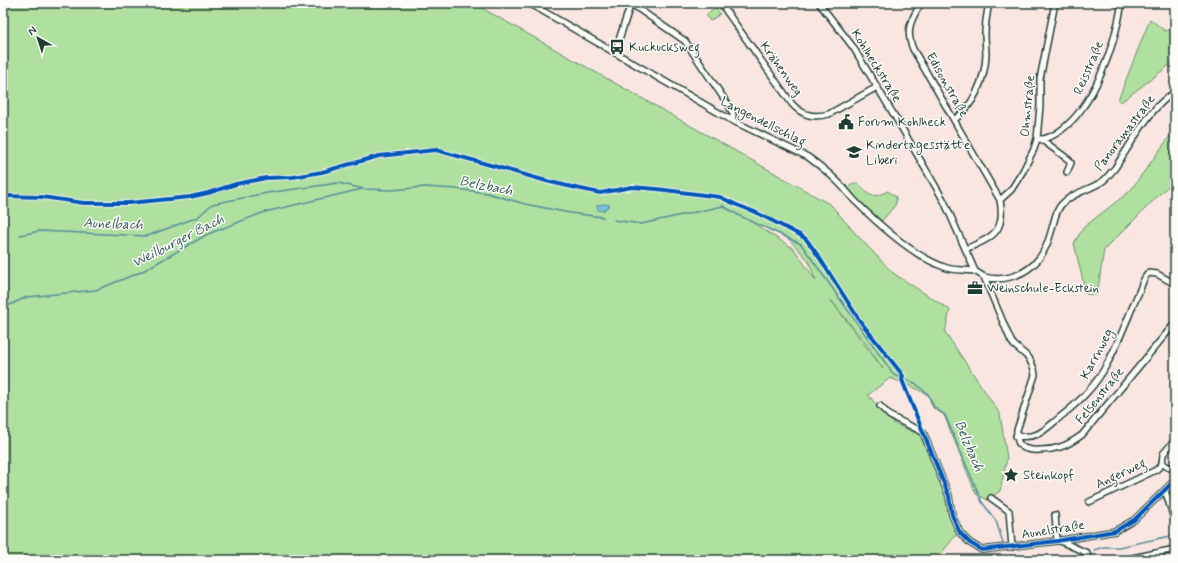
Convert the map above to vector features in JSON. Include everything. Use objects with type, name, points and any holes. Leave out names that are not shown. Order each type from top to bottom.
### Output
[{"type":"street","name":"Langendellschlag","points":[[529,3],[733,121],[808,157],[834,178],[879,224],[926,259],[959,271],[975,271]]},
{"type":"street","points":[[615,52],[631,3],[685,42],[729,106],[733,114],[733,121]]},
{"type":"street","name":"Kohlheckstraße","points":[[819,3],[853,48],[944,201],[975,271]]},
{"type":"street","name":"Edisonstraße","points":[[921,3],[911,20],[909,28],[910,42],[1000,200],[1002,218],[994,234],[966,249]]},
{"type":"street","points":[[954,120],[960,116],[970,102],[982,79],[986,56],[985,34],[989,3]]},
{"type":"street","name":"Ohmstraße","points":[[1000,200],[1010,190],[1023,171],[1039,139],[1040,79],[1055,3]]},
{"type":"street","name":"Reisstraße","points":[[1039,139],[1050,137],[1065,128],[1085,106],[1098,82],[1117,27],[1122,3]]},
{"type":"street","name":"Krähenweg","points":[[724,8],[792,104],[802,113],[813,116],[829,114],[877,87]]},
{"type":"street","name":"Panoramastraße","points":[[984,277],[1004,278],[1015,276],[1033,266],[1046,249],[1057,211],[1061,205],[1067,200],[1102,181],[1110,174],[1157,106],[1166,98],[1175,93]]},
{"type":"street","points":[[1039,139],[1069,160],[1071,163],[1067,172]]},
{"type":"street","points":[[975,271],[984,277],[1011,341],[1029,358],[1034,369],[1034,379],[1016,436]]},
{"type":"street","name":"Karrnweg","points":[[1016,436],[1027,438],[1039,434],[1075,406],[1091,389],[1107,364],[1140,291],[1145,276],[1149,273],[1157,274],[1175,284]]},
{"type":"street","name":"Felsenstraße","points":[[1016,436],[1017,441],[1022,448],[1033,450],[1060,448],[1082,435],[1175,323]]},
{"type":"street","name":"Aunelstraße","points":[[880,406],[890,416],[924,432],[949,496],[952,515],[960,533],[970,544],[982,550],[1058,541],[1115,531],[1134,520],[1175,480]]},
{"type":"street","points":[[1175,440],[1163,454],[1162,464],[1175,470]]},
{"type":"street","name":"Angerweg","points":[[1088,502],[1156,470],[1162,464]]},
{"type":"street","points":[[1165,490],[1175,522]]},
{"type":"street","points":[[991,498],[1009,511],[1012,547]]},
{"type":"street","points":[[1055,515],[1058,541],[1087,554],[1089,560]]},
{"type":"street","points":[[1123,560],[1175,549]]},
{"type":"street","points":[[1160,552],[1162,560]]},
{"type":"green space","points":[[3,3],[473,3],[831,205],[893,273],[950,310],[945,332],[1000,414],[1007,458],[1000,491],[988,500],[976,494],[944,415],[933,408],[928,395],[890,378],[868,395],[893,423],[920,435],[960,530],[936,560],[3,560]],"holes":[[[750,221],[787,237],[808,260],[816,281],[794,249]],[[830,299],[867,345],[883,369]]]},
{"type":"green space","points":[[715,7],[720,14],[710,21],[706,15]]},
{"type":"green space","points":[[1150,19],[1165,31],[1175,28],[1175,61],[1121,102],[1118,100]]},
{"type":"green space","points":[[1175,129],[1175,188],[1168,186],[1104,250],[1097,295],[1086,294],[1074,243],[1084,227],[1130,191]]},
{"type":"green space","points":[[858,183],[868,194],[874,196],[888,191],[896,197],[896,204],[882,221],[862,204],[848,188],[852,184]]},
{"type":"water","points":[[597,205],[610,205],[603,211],[598,210]]},
{"type":"waterway","name":"Aunelbach","points":[[20,235],[40,231],[147,236],[198,217],[212,204],[267,193],[338,183],[364,189],[392,190],[425,187],[456,189],[487,193],[525,204],[570,213],[603,217]]},
{"type":"waterway","name":"Weilburger Bach","points":[[3,308],[27,297],[96,290],[141,272],[208,234],[265,212],[362,189]]},
{"type":"waterway","name":"Belzbach","points":[[614,220],[641,224],[723,206],[740,216],[801,244],[894,375],[915,383],[928,394],[934,407],[945,415],[982,502],[996,521],[1003,543]]},
{"type":"waterway","name":"Belzbach","points":[[1094,550],[1104,547],[1119,547],[1175,535]]},
{"type":"cycle path","points":[[3,196],[42,197],[84,203],[129,203],[190,197],[236,184],[266,178],[293,177],[322,172],[379,156],[436,150],[550,182],[600,193],[632,187],[720,197],[755,212],[806,239],[860,321],[903,376],[902,380],[949,496],[952,515],[960,533],[970,543],[982,550],[1057,541],[1115,531],[1134,520],[1175,480]]},
{"type":"place","name":"Kuckucksweg","points":[[617,47]]},
{"type":"place","name":"Forum Kohlheck","points":[[846,122]]},
{"type":"place","name":"Kindertagesstätte Liberi","points":[[854,152]]},
{"type":"place","name":"Weinschule-Eckstein","points":[[975,288]]},
{"type":"place","name":"Steinkopf","points":[[1011,475]]}]
